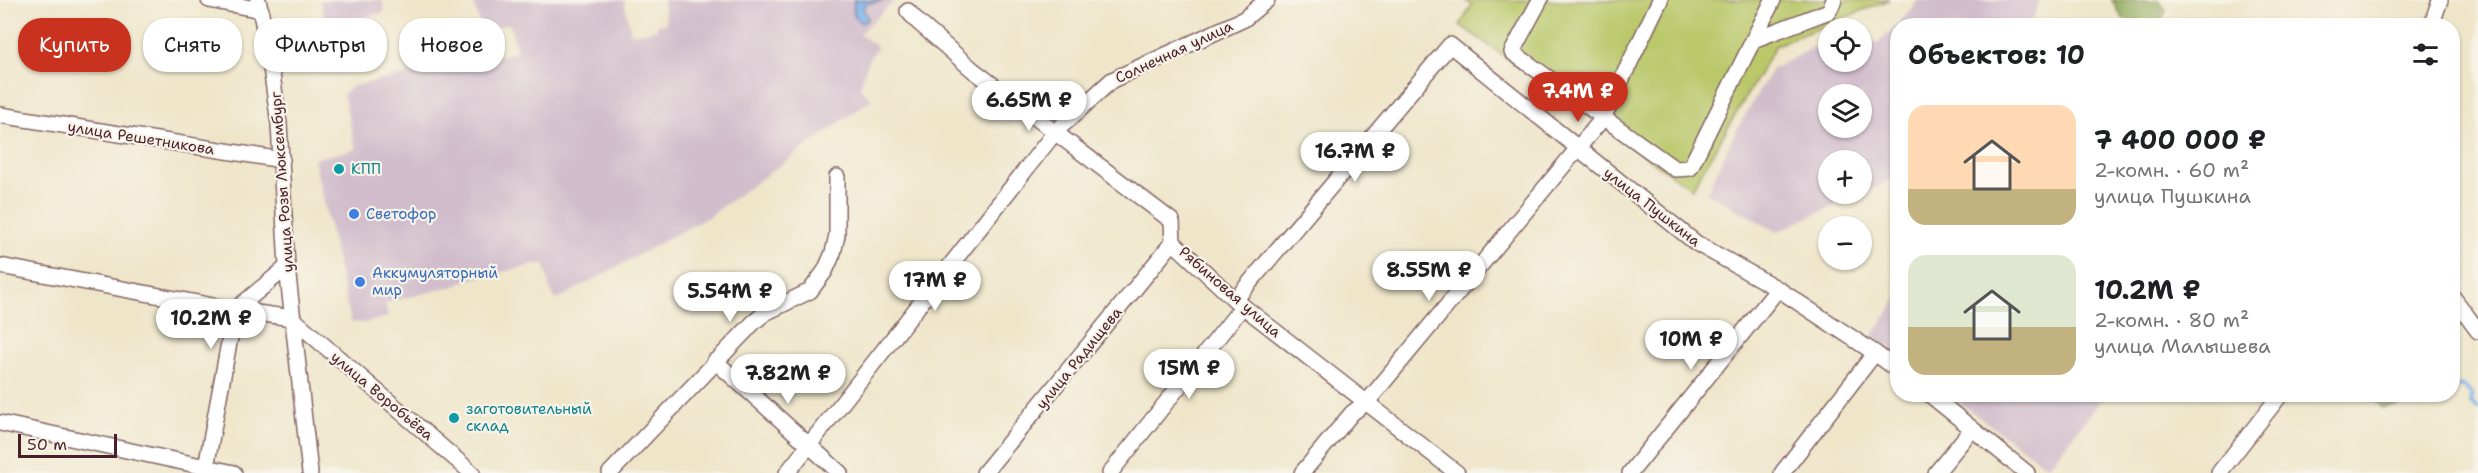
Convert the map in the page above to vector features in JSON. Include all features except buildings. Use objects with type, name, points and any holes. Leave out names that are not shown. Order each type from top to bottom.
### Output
[{"type":"street","points":[[209,0],[260,5]]},
{"type":"street","name":"Солнечная улица","points":[[787,473],[1056,131],[1112,80],[1244,19],[1267,0]]},
{"type":"street","points":[[1540,0],[1512,52],[1675,169],[1690,168],[1773,0]]},
{"type":"street","points":[[1302,473],[1352,413],[1367,402],[1603,118],[1660,0]]},
{"type":"street","points":[[1754,40],[1829,11],[1834,0]]},
{"type":"street","points":[[2434,18],[2440,0]]},
{"type":"street","name":"улица Розы Люксембург","points":[[260,5],[274,84],[282,160],[287,267],[310,473]]},
{"type":"street","name":"Рябиновая улица","points":[[908,11],[973,70],[1172,221],[1173,242],[1239,303],[1456,473]]},
{"type":"street","name":"улица Пушкина","points":[[1239,303],[1450,45],[1696,243],[1778,289],[1890,364]]},
{"type":"street","name":"улица Решетникова","points":[[0,116],[282,160]]},
{"type":"street","points":[[610,473],[715,362],[765,313],[810,291],[818,282],[836,245],[837,177]]},
{"type":"street","name":"улица Радищева","points":[[984,473],[1173,242]]},
{"type":"street","points":[[0,266],[235,310],[292,318]]},
{"type":"street","points":[[206,470],[235,310],[287,267]]},
{"type":"street","points":[[1630,473],[1778,289]]},
{"type":"street","points":[[1110,473],[1239,303]]},
{"type":"street","points":[[2460,307],[2478,331]]},
{"type":"street","name":"улица Воробьёва","points":[[292,318],[472,473]]},
{"type":"street","points":[[1782,473],[1875,353]]},
{"type":"street","points":[[715,362],[840,473]]},
{"type":"street","points":[[1939,402],[2027,473]]},
{"type":"street","points":[[2219,473],[2275,402]]},
{"type":"street","points":[[0,423],[206,470],[234,473]]},
{"type":"street","points":[[1936,473],[1972,429]]},
{"type":"shaded area","points":[[320,0],[382,0],[385,12],[362,18],[325,18]]},
{"type":"shaded area","points":[[473,0],[624,0],[631,34],[656,30],[658,25],[666,24],[663,0],[895,0],[859,34],[878,47],[869,58],[860,88],[872,99],[708,217],[556,300],[550,289],[544,263],[466,280],[458,285],[385,303],[388,317],[363,323],[351,322],[314,159],[356,149],[343,94],[353,86],[421,72],[505,72],[505,54],[517,52],[510,24],[505,25],[505,18],[478,18]]},
{"type":"shaded area","points":[[1917,0],[2040,0],[2033,18],[1903,18]]},
{"type":"shaded area","points":[[1890,31],[1890,180],[1872,188],[1872,150],[1818,150],[1818,204],[1838,204],[1777,232],[1707,192],[1736,131],[1772,69],[1818,45],[1818,72],[1872,72],[1872,40],[1877,44]]},
{"type":"shaded area","points":[[1890,310],[1890,348],[1873,335]]},
{"type":"shaded area","points":[[1959,402],[2099,402],[2048,467]]},
{"type":"green space","points":[[1465,0],[1889,0],[1844,18],[1818,18],[1818,28],[1776,45],[1692,189],[1460,25],[1472,5]]},
{"type":"green space","points":[[2112,0],[2158,0],[2166,10],[2163,18],[2123,18]]},
{"type":"green space","points":[[2377,402],[2400,402],[2399,405],[2382,408]]},
{"type":"water","points":[[854,0],[886,0],[866,4],[863,7],[868,19],[862,23],[855,16]]},
{"type":"waterway","points":[[2460,387],[2464,387],[2472,394],[2471,403],[2478,409]]},
{"type":"place","name":"КПП","points":[[339,169]]},
{"type":"place","name":"Светофор","points":[[354,214]]},
{"type":"place","name":"Аккумуляторный мир","points":[[360,282]]},
{"type":"place","name":"заготовительный склад","points":[[454,418]]}]
